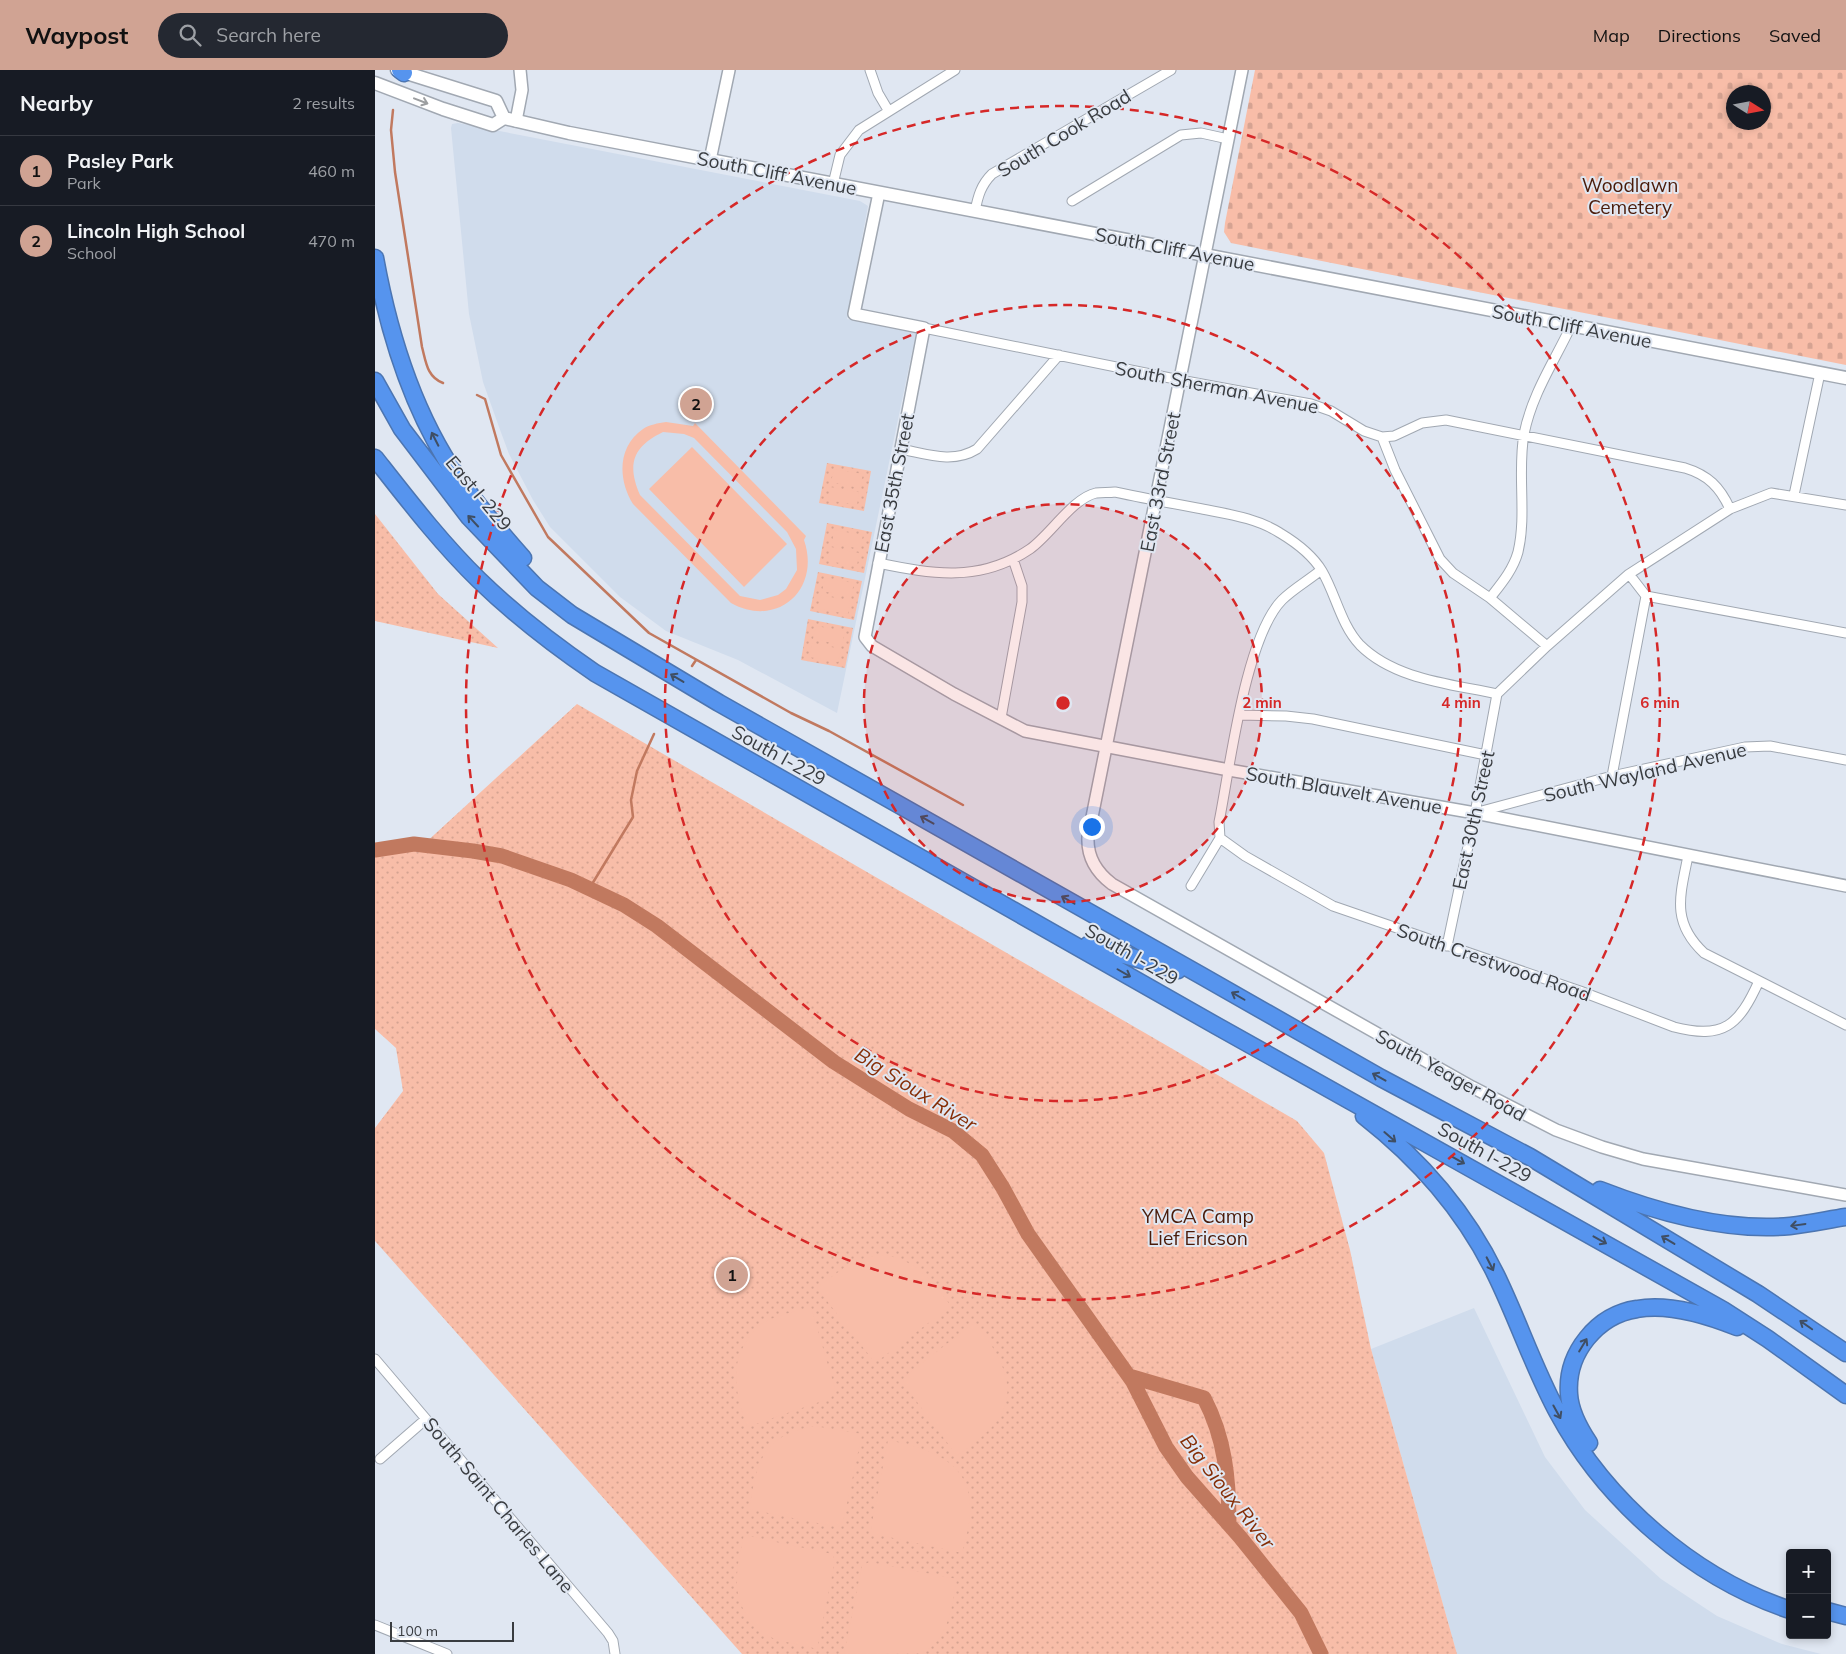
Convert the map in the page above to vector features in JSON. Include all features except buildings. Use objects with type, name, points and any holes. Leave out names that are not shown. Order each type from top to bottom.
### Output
[{"type":"highway","points":[[375,258],[382,299],[406,380],[437,445],[458,478],[494,525],[545,582],[571,615]]},
{"type":"highway","name":"East I-229","points":[[375,381],[402,429],[469,518],[537,588],[571,615]]},
{"type":"highway","points":[[375,448],[423,516]]},
{"type":"highway","points":[[375,458],[423,516]]},
{"type":"highway","name":"South I-229","points":[[423,516],[452,552],[496,596],[543,635],[595,673],[1723,1310],[1801,1362],[1846,1395]]},
{"type":"highway","name":"South I-229","points":[[571,615],[727,708],[1381,1078],[1530,1157],[1758,1294],[1846,1353]]},
{"type":"highway","points":[[1067,939],[1202,976]]},
{"type":"highway","points":[[1278,1060],[1382,1130],[1417,1162],[1452,1204],[1469,1226],[1497,1276],[1559,1415],[1585,1455],[1618,1495],[1657,1533],[1696,1562],[1740,1589],[1786,1608]]},
{"type":"highway","points":[[1530,1157],[1613,1195],[1691,1218],[1768,1226],[1789,1226],[1846,1218]]},
{"type":"highway","points":[[1786,1597],[1716,1563],[1675,1534],[1635,1499],[1603,1461],[1580,1428],[1571,1404],[1569,1384],[1574,1362],[1592,1331],[1612,1317],[1636,1309],[1669,1309],[1713,1319],[1744,1330],[1801,1362]]},
{"type":"highway","points":[[1831,1612],[1846,1616]]},
{"type":"highway","points":[[1831,1623],[1846,1627]]},
{"type":"main road","points":[[400,71],[497,101],[510,120]]},
{"type":"main road","name":"South Cliff Avenue","points":[[375,83],[443,109],[493,125],[510,120],[833,184],[1846,378]]},
{"type":"street","points":[[510,120],[522,90],[520,70]]},
{"type":"street","points":[[710,160],[729,70]]},
{"type":"street","points":[[870,70],[878,93],[888,110]]},
{"type":"street","points":[[833,184],[840,155],[859,130],[888,110],[955,70]]},
{"type":"street","name":"South Cook Road","points":[[975,211],[979,193],[985,182],[993,174],[1171,70]]},
{"type":"street","name":"East 33rd Street","points":[[1094,864],[1089,849],[1088,837],[1228,139],[1240,70]]},
{"type":"street","points":[[1072,201],[1181,135],[1201,133],[1228,139]]},
{"type":"street","name":"South Sherman Avenue","points":[[879,192],[854,314],[1180,380],[1311,404],[1331,410],[1364,431],[1382,437]]},
{"type":"street","points":[[1490,598],[1509,573],[1517,553],[1521,532],[1524,436],[1537,391],[1571,326]]},
{"type":"street","name":"East 35th Street","points":[[865,637],[924,328]]},
{"type":"street","points":[[901,449],[948,458],[968,455],[977,450],[1059,355]]},
{"type":"street","points":[[1795,495],[1820,373]]},
{"type":"street","points":[[1547,646],[1490,598],[1453,573],[1441,559],[1395,470],[1382,437],[1394,436],[1422,423],[1446,420],[1696,471],[1716,484],[1730,509]]},
{"type":"street","points":[[878,563],[932,574],[955,574],[1013,559],[1049,533],[1079,501],[1095,493],[1115,492],[1250,518],[1280,533],[1303,550],[1321,570],[1344,621],[1359,644],[1373,656],[1390,667],[1409,674],[1497,694],[1547,646],[1629,574],[1730,509],[1771,492],[1846,506]]},
{"type":"street","points":[[1001,718],[1022,602],[1022,586],[1013,559]]},
{"type":"street","points":[[1191,886],[1219,838],[1219,822],[1253,657],[1267,622],[1282,601],[1321,570]]},
{"type":"street","points":[[1629,574],[1646,596],[1846,634]]},
{"type":"street","points":[[1612,776],[1646,596]]},
{"type":"street","name":"South Blauvelt Avenue","points":[[865,637],[872,646],[954,694],[1025,731],[1229,770],[1475,813],[1846,886]]},
{"type":"street","name":"East 30th Street","points":[[1447,946],[1475,813],[1497,694]]},
{"type":"street","points":[[1240,716],[1286,716],[1313,719],[1486,755]]},
{"type":"street","name":"South Wayland Avenue","points":[[1475,813],[1612,776],[1745,747],[1770,746],[1846,760]]},
{"type":"street","name":"South Crestwood Road","points":[[1219,838],[1245,856],[1333,906],[1690,1031],[1714,1032],[1735,1022],[1747,1007],[1759,981]]},
{"type":"street","points":[[1688,856],[1680,893],[1680,910],[1685,929],[1691,941],[1704,953],[1846,1025]]},
{"type":"street","name":"South Yeager Road","points":[[1094,864],[1101,875],[1112,884],[1472,1087],[1556,1130],[1602,1147],[1643,1159],[1846,1195]]},
{"type":"street","name":"South Saint Charles Lane","points":[[375,1359],[608,1633],[613,1641],[615,1654]]},
{"type":"street","points":[[380,1459],[426,1419]]},
{"type":"street","points":[[375,1625],[447,1654]]},
{"type":"shaded area","points":[[458,123],[860,201],[868,206],[847,319],[916,333],[837,713],[738,660],[666,631],[620,597],[550,527],[533,500],[509,454],[483,382],[469,314],[451,128],[452,124]]},
{"type":"shaded area","points":[[1474,1308],[1545,1457],[1585,1510],[1661,1579],[1717,1616],[1782,1644],[1821,1654],[1457,1654],[1371,1349]]},
{"type":"green space","name":"Woodlawn Cemetery","points":[[1255,70],[1846,70],[1846,365],[1231,243],[1224,232]]},
{"type":"green space","points":[[666,422],[693,426],[695,423],[806,536],[804,540],[808,558],[806,574],[801,588],[792,600],[779,607],[765,611],[748,610],[731,603],[633,504],[628,495],[623,474],[624,454],[634,436],[643,429]],"holes":[[[663,432],[684,434],[694,438],[787,532],[796,549],[797,570],[786,589],[778,595],[760,600],[740,596],[640,495],[633,466],[639,451],[645,444]]]},
{"type":"green space","points":[[692,447],[787,544],[744,587],[649,489]]},
{"type":"green space","points":[[827,463],[871,471],[864,511],[819,503]]},
{"type":"green space","points":[[834,469],[863,474],[860,488],[831,482]]},
{"type":"green space","points":[[830,487],[859,492],[857,505],[828,500]]},
{"type":"green space","points":[[375,514],[438,594],[498,648],[375,621]]},
{"type":"green space","points":[[827,523],[872,532],[864,573],[819,564]]},
{"type":"green space","points":[[834,530],[863,535],[860,549],[832,543]]},
{"type":"green space","points":[[831,547],[859,553],[857,566],[828,561]]},
{"type":"green space","points":[[818,572],[862,581],[854,620],[810,611]]},
{"type":"green space","points":[[825,578],[854,583],[851,597],[822,591]]},
{"type":"green space","points":[[821,595],[850,601],[848,614],[819,609]]},
{"type":"green space","points":[[808,619],[853,628],[845,668],[801,660]]},
{"type":"green space","points":[[816,626],[845,631],[842,645],[813,639]]},
{"type":"green space","points":[[812,643],[841,649],[838,662],[809,657]]},
{"type":"green space","name":"YMCA Camp Lief Ericson","points":[[577,704],[1297,1121],[1324,1153],[1350,1250],[1371,1349],[1457,1654],[742,1654],[375,1241],[375,1128],[403,1091],[396,1048],[375,1029],[375,850],[399,845],[423,845]]},
{"type":"green space","points":[[885,1255],[907,1262],[923,1273],[951,1306],[879,1360],[872,1359],[817,1288],[857,1261]]},
{"type":"green space","points":[[811,1307],[835,1389],[831,1398],[747,1427],[740,1405],[736,1382],[738,1360],[742,1350],[752,1333],[760,1325],[778,1316]]},
{"type":"green space","points":[[975,1322],[1000,1360],[1007,1388],[1006,1402],[1001,1415],[990,1429],[957,1456],[903,1383],[904,1377]]},
{"type":"green space","points":[[814,1426],[862,1434],[843,1522],[837,1527],[749,1509],[759,1465],[772,1444],[796,1431]]},
{"type":"green space","points":[[888,1440],[933,1453],[957,1470],[965,1482],[969,1497],[970,1515],[962,1553],[875,1534],[871,1528]]},
{"type":"green space","points":[[744,1535],[832,1554],[835,1560],[817,1649],[772,1638],[758,1628],[747,1616],[741,1605],[737,1583],[737,1571]]},
{"type":"green space","points":[[869,1562],[957,1579],[948,1621],[938,1640],[930,1648],[921,1653],[844,1654],[862,1566]]},
{"type":"waterway","points":[[393,110],[391,130],[395,172],[422,347],[430,373],[443,383]]},
{"type":"waterway","points":[[477,395],[485,399],[501,455],[548,537],[649,633],[791,713],[829,731],[963,805]]},
{"type":"waterway","points":[[692,666],[696,660]]},
{"type":"waterway","points":[[589,889],[633,817],[631,800],[637,771],[654,734]]},
{"type":"waterway","name":"Big Sioux River","points":[[375,850],[414,844],[502,856],[571,880],[624,905],[657,926],[834,1062],[909,1109],[953,1131],[982,1155],[1003,1188],[1028,1234],[1133,1382],[1166,1447],[1187,1477],[1240,1537],[1301,1613],[1321,1654]]},
{"type":"waterway","points":[[1129,1376],[1204,1398],[1217,1428],[1224,1459],[1227,1475],[1229,1524]]},
{"type":"place","name":"Lincoln High School","points":[[696,404]]},
{"type":"place","name":"Pasley Park","points":[[732,1275]]}]
